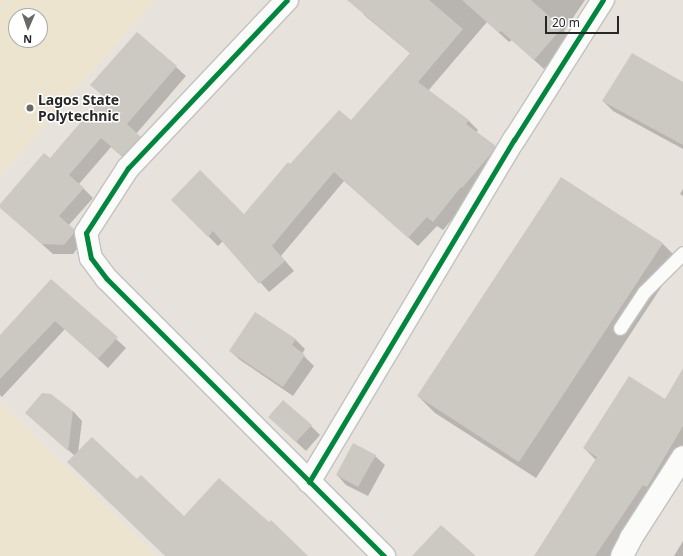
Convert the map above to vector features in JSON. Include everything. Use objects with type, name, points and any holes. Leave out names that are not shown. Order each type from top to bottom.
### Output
[{"type":"street","points":[[287,0],[128,168],[86,233],[91,258],[107,279],[384,556]]},
{"type":"street","points":[[309,482],[514,140],[603,0]]},
{"type":"street","points":[[622,556],[631,538],[683,457]]},
{"type":"lane","points":[[620,328],[644,292],[683,253]]},
{"type":"shaded area","name":"Lagos State Polytechnic","points":[[0,0],[155,0],[0,176]]},
{"type":"shaded area","points":[[0,402],[157,556],[0,556]]},
{"type":"building","points":[[347,0],[429,0],[463,29],[418,82],[469,120],[466,124],[496,146],[433,222],[427,217],[408,238],[334,172],[272,246],[285,261],[259,284],[213,231],[208,237],[171,200],[200,170],[244,214],[288,162],[290,164],[339,110],[351,120],[410,53]]},
{"type":"building","points":[[462,0],[531,0],[562,28],[534,60],[501,31],[499,33]]},
{"type":"building","points":[[137,32],[177,66],[127,124],[141,137],[122,156],[101,138],[69,175],[84,188],[59,216],[75,230],[74,233],[64,245],[42,244],[0,208],[0,204],[44,153],[50,158],[103,96],[90,85]]},
{"type":"building","points":[[632,53],[683,82],[683,145],[602,101]]},
{"type":"building","points":[[561,177],[663,243],[519,462],[417,396]]},
{"type":"building","points":[[51,279],[118,337],[98,359],[55,321],[0,379],[0,335]]},
{"type":"building","points":[[255,312],[296,339],[292,345],[305,355],[283,387],[229,351]]},
{"type":"building","points":[[683,368],[683,426],[647,487],[643,485],[595,556],[534,556],[597,457],[583,448],[629,376],[665,399]]},
{"type":"building","points":[[42,393],[51,394],[73,411],[68,451],[25,413]]},
{"type":"building","points":[[283,400],[312,425],[296,442],[268,417]]},
{"type":"building","points":[[92,437],[137,479],[141,475],[184,516],[219,478],[269,522],[271,520],[308,556],[165,556],[67,462]]},
{"type":"building","points":[[353,443],[376,455],[358,487],[336,475]]},
{"type":"building","points":[[441,525],[476,556],[412,556]]},
{"type":"cycle path","points":[[287,0],[128,168],[86,233],[91,258],[107,279],[384,556]]},
{"type":"cycle path","points":[[309,482],[514,140],[603,0]]},
{"type":"place","name":"Lagos State Polytechnic","points":[[30,108]]}]
